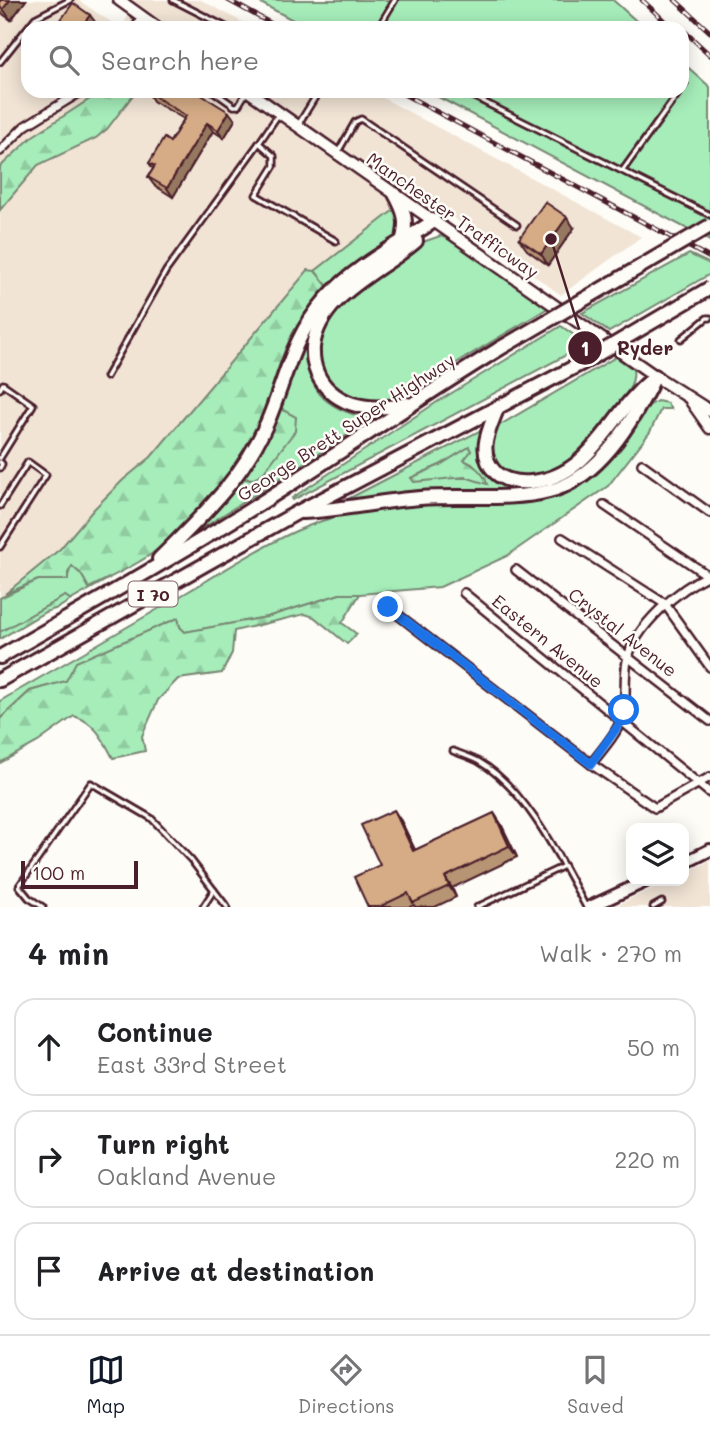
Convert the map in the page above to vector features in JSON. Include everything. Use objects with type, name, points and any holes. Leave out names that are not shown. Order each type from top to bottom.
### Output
[{"type":"highway","points":[[395,194],[406,213],[402,242]]},
{"type":"highway","points":[[145,573],[201,518],[237,477],[267,422],[299,337],[326,299],[356,272],[434,221]]},
{"type":"highway","points":[[411,404],[371,408],[351,404],[337,397],[317,374],[312,357],[315,336],[323,318],[338,300],[414,243],[434,221]]},
{"type":"highway","name":"George Brett Super Highway","points":[[0,657],[258,505],[499,349],[710,226]]},
{"type":"highway","name":"I 70","points":[[3,680],[298,512],[586,361],[710,288]]},
{"type":"highway","points":[[497,408],[485,441],[485,456],[499,476],[508,481],[535,482],[559,475],[585,458],[634,394],[655,376]]},
{"type":"highway","points":[[298,512],[339,510],[418,498],[536,494],[564,486],[602,458],[645,397],[655,376]]},
{"type":"main road","points":[[125,2],[148,21]]},
{"type":"main road","name":"Manchester Trafficway","points":[[258,98],[655,376],[710,411]]},
{"type":"main road","points":[[689,398],[710,428]]},
{"type":"main road","points":[[689,860],[710,850]]},
{"type":"main road","points":[[588,907],[605,904],[637,886]]},
{"type":"street","points":[[140,21],[143,17]]},
{"type":"street","points":[[0,151],[26,126],[71,98]]},
{"type":"street","points":[[642,464],[710,513]]},
{"type":"street","points":[[591,764],[621,722],[629,656],[649,623],[680,591],[709,575],[604,505]]},
{"type":"street","points":[[562,538],[665,604],[710,667]]},
{"type":"street","name":"Crystal Avenue","points":[[516,569],[710,721]]},
{"type":"street","name":"Eastern Avenue","points":[[464,593],[710,793]]},
{"type":"street","points":[[388,607],[591,764],[655,808],[710,777]]},
{"type":"lane","points":[[33,21],[70,0]]},
{"type":"lane","points":[[173,0],[214,21]]},
{"type":"lane","points":[[382,21],[395,0]]},
{"type":"lane","points":[[0,62],[21,36]]},
{"type":"lane","points":[[223,98],[238,106],[243,98]]},
{"type":"lane","points":[[297,125],[314,98]]},
{"type":"lane","points":[[476,98],[710,215]]},
{"type":"lane","points":[[623,170],[675,98]]},
{"type":"lane","points":[[106,377],[166,271],[279,113]]},
{"type":"lane","points":[[337,153],[355,122],[361,119],[517,225]]},
{"type":"lane","points":[[258,143],[274,156],[274,166],[257,195],[336,241]]},
{"type":"lane","points":[[681,339],[710,318]]},
{"type":"lane","points":[[0,388],[3,384],[33,405],[0,460],[0,468]]},
{"type":"lane","points":[[0,506],[28,462],[46,475],[0,547]]},
{"type":"lane","points":[[453,751],[479,762],[501,779],[557,851],[588,907]]},
{"type":"lane","points":[[43,907],[29,898],[19,886],[91,783],[151,818],[191,860],[226,907]]},
{"type":"lane","points":[[477,907],[564,866]]},
{"type":"lane","points":[[203,907],[214,890]]},
{"type":"lane","points":[[653,907],[662,902]]},
{"type":"shaded area","points":[[0,0],[78,0],[110,21],[21,21],[21,98],[383,98],[641,237],[561,295],[417,192],[315,271],[308,270],[151,457],[94,509],[60,549],[0,598]]},
{"type":"shaded area","points":[[133,0],[201,0],[240,21],[126,21]]},
{"type":"shaded area","points":[[710,861],[710,907],[613,907],[657,886],[689,886],[689,871]]},
{"type":"green space","points":[[255,0],[613,0],[636,21],[295,21]]},
{"type":"green space","points":[[689,68],[710,87],[710,241],[440,98],[689,98]]},
{"type":"green space","points":[[91,98],[131,98],[107,129],[96,138],[38,165],[0,210],[0,167],[33,136]]},
{"type":"green space","points":[[399,206],[402,214],[399,237],[366,257],[329,288],[315,271]]},
{"type":"green space","points":[[440,236],[449,239],[548,308],[398,398],[369,402],[343,395],[324,377],[320,364],[319,336],[325,323],[347,298],[423,242]]},
{"type":"green space","points":[[689,254],[710,264],[710,274],[609,332],[582,313]]},
{"type":"green space","points":[[308,270],[315,271],[329,288],[294,331],[253,434],[229,473],[200,510],[150,555],[89,588],[81,574],[72,566],[68,580],[38,580],[5,594],[60,549],[94,509],[151,457]]},
{"type":"green space","points":[[561,326],[587,344],[293,500],[292,498],[437,402]]},
{"type":"green space","points":[[305,341],[309,372],[320,394],[339,409],[367,418],[377,416],[195,533],[243,478],[250,480],[283,410],[281,405]]},
{"type":"green space","points":[[616,357],[633,369],[630,387],[583,451],[553,471],[533,477],[510,475],[497,465],[492,450],[495,433],[500,425]]},
{"type":"green space","points":[[657,401],[667,403],[671,409],[661,409],[650,432],[608,486],[507,556],[440,587],[340,594],[267,617],[185,632],[180,627],[178,618],[66,681],[30,691],[0,719],[0,701],[255,552],[310,525],[341,515],[388,506],[529,500],[571,488],[599,470],[646,407]]},
{"type":"green space","points":[[281,405],[283,410],[296,417],[295,431],[264,472],[254,479],[243,478],[263,444]]},
{"type":"green space","points":[[483,429],[479,447],[486,470],[496,481],[515,489],[411,491],[346,500]],"holes":[[[469,448],[471,451],[463,460],[472,464],[485,478],[411,478]]]},
{"type":"green space","points":[[469,447],[471,451],[464,460],[478,469],[487,484],[465,477],[414,482],[411,478],[440,465]]},
{"type":"green space","points":[[71,565],[89,587],[110,578],[71,600],[65,596],[0,632],[0,598],[38,580],[67,580]]},
{"type":"green space","points":[[340,594],[360,594],[342,623],[357,634],[347,644],[314,617],[305,614],[234,631],[232,653],[222,673],[178,679],[158,700],[142,736],[145,751],[113,758],[93,727],[74,716],[38,742],[0,763],[0,719],[30,691],[66,681],[76,662],[178,618],[180,627],[185,632],[267,617]]},
{"type":"green space","points":[[65,596],[71,600],[0,639],[0,632]]},
{"type":"building","points":[[0,0],[10,0],[3,9],[0,7]]},
{"type":"building","points":[[73,3],[90,15],[85,21],[60,21]]},
{"type":"building","points":[[158,98],[206,98],[229,112],[218,130],[207,123],[167,188],[148,177],[155,166],[149,163],[164,138],[170,142],[186,116]]},
{"type":"building","points":[[545,202],[567,217],[541,254],[519,239]]},
{"type":"building","points":[[394,810],[413,851],[494,813],[509,846],[445,877],[449,886],[413,903],[408,893],[379,907],[368,907],[354,877],[380,865],[361,825]]},
{"type":"railway","points":[[228,0],[266,21]]},
{"type":"railway","points":[[642,0],[664,21]]},
{"type":"railway","points":[[675,0],[710,32]]},
{"type":"railway","points":[[689,36],[710,55]]},
{"type":"railway","points":[[411,98],[710,258]]},
{"type":"place","name":"Ryder","points":[[551,239]]},
{"type":"route","points":[[388,607],[591,764],[621,722],[624,710]]}]
